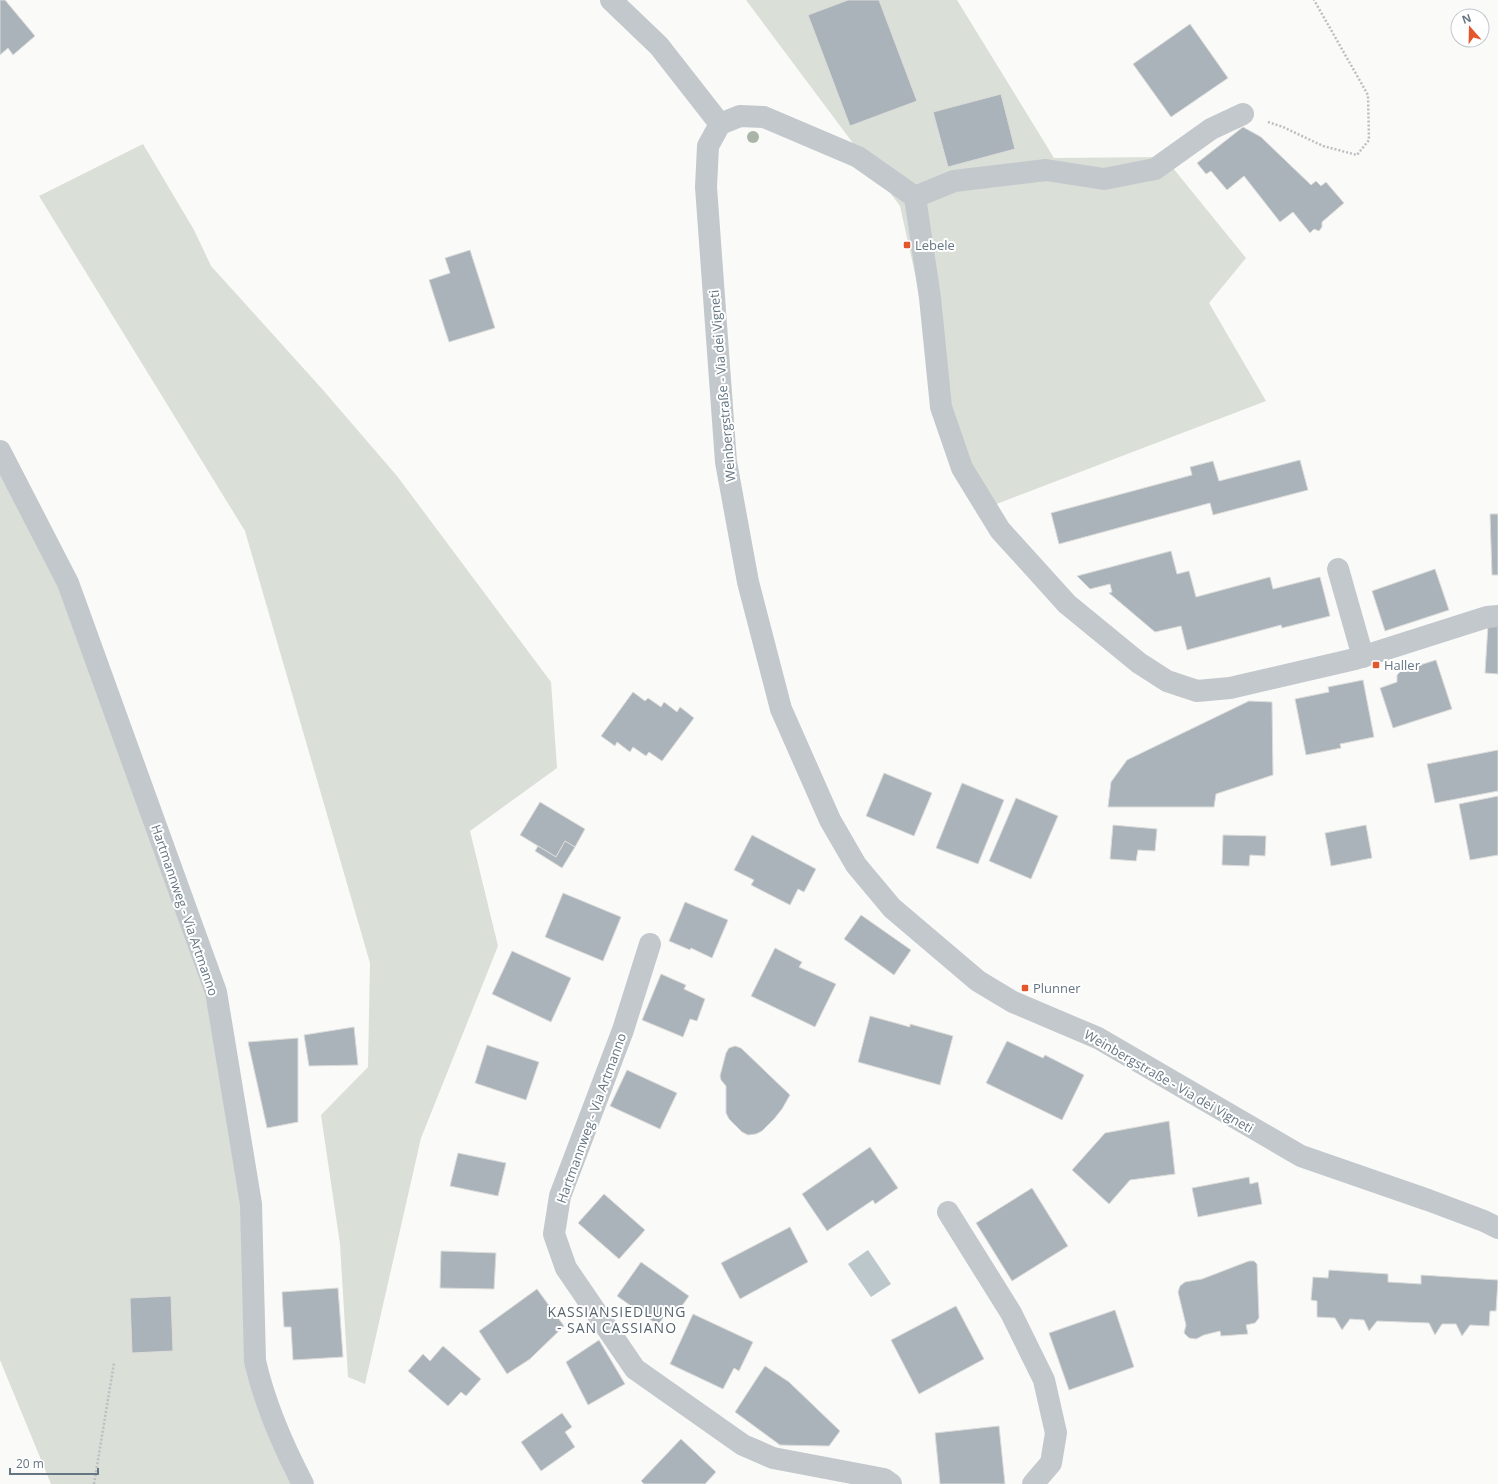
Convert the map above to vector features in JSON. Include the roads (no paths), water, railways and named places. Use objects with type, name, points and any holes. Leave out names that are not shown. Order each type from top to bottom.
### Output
[{"type":"street","points":[[611,0],[659,46],[720,124],[740,116],[764,117],[858,157],[916,197],[930,298],[941,407],[962,468],[1000,530],[1067,604],[1139,663],[1167,681],[1197,691],[1230,688],[1363,657],[1487,617],[1498,616]]},
{"type":"street","points":[[916,197],[954,181],[1046,170],[1104,179],[1155,169],[1211,129],[1243,114]]},
{"type":"street","name":"Weinbergstraße - Via dei Vigneti","points":[[720,124],[708,146],[706,187],[726,462],[748,582],[781,709],[830,820],[856,865],[892,908],[978,981],[1013,1002],[1098,1038],[1301,1156],[1428,1200],[1484,1221],[1498,1228]]},
{"type":"street","name":"Hartmannweg - Via Artmanno","points":[[0,451],[68,583],[216,992],[251,1204],[255,1361],[260,1385],[269,1413],[302,1484]]},
{"type":"street","points":[[1338,568],[1363,657]]},
{"type":"street","name":"Hartmannweg - Via Artmanno","points":[[650,944],[623,1030],[560,1196],[554,1234],[566,1268],[636,1369],[743,1445],[773,1458],[884,1479],[891,1484]]},
{"type":"street","points":[[948,1212],[1011,1313],[1044,1380],[1056,1433],[1051,1463],[1033,1484]]},
{"type":"place","name":"Lebele","points":[[907,245]]},
{"type":"place","name":"Haller","points":[[1376,665]]},
{"type":"place","name":"Plunner","points":[[1025,988]]},
{"type":"district","name":"KASSIANSIEDLUNG - SAN CASSIANO","points":[[617,1320]]}]
